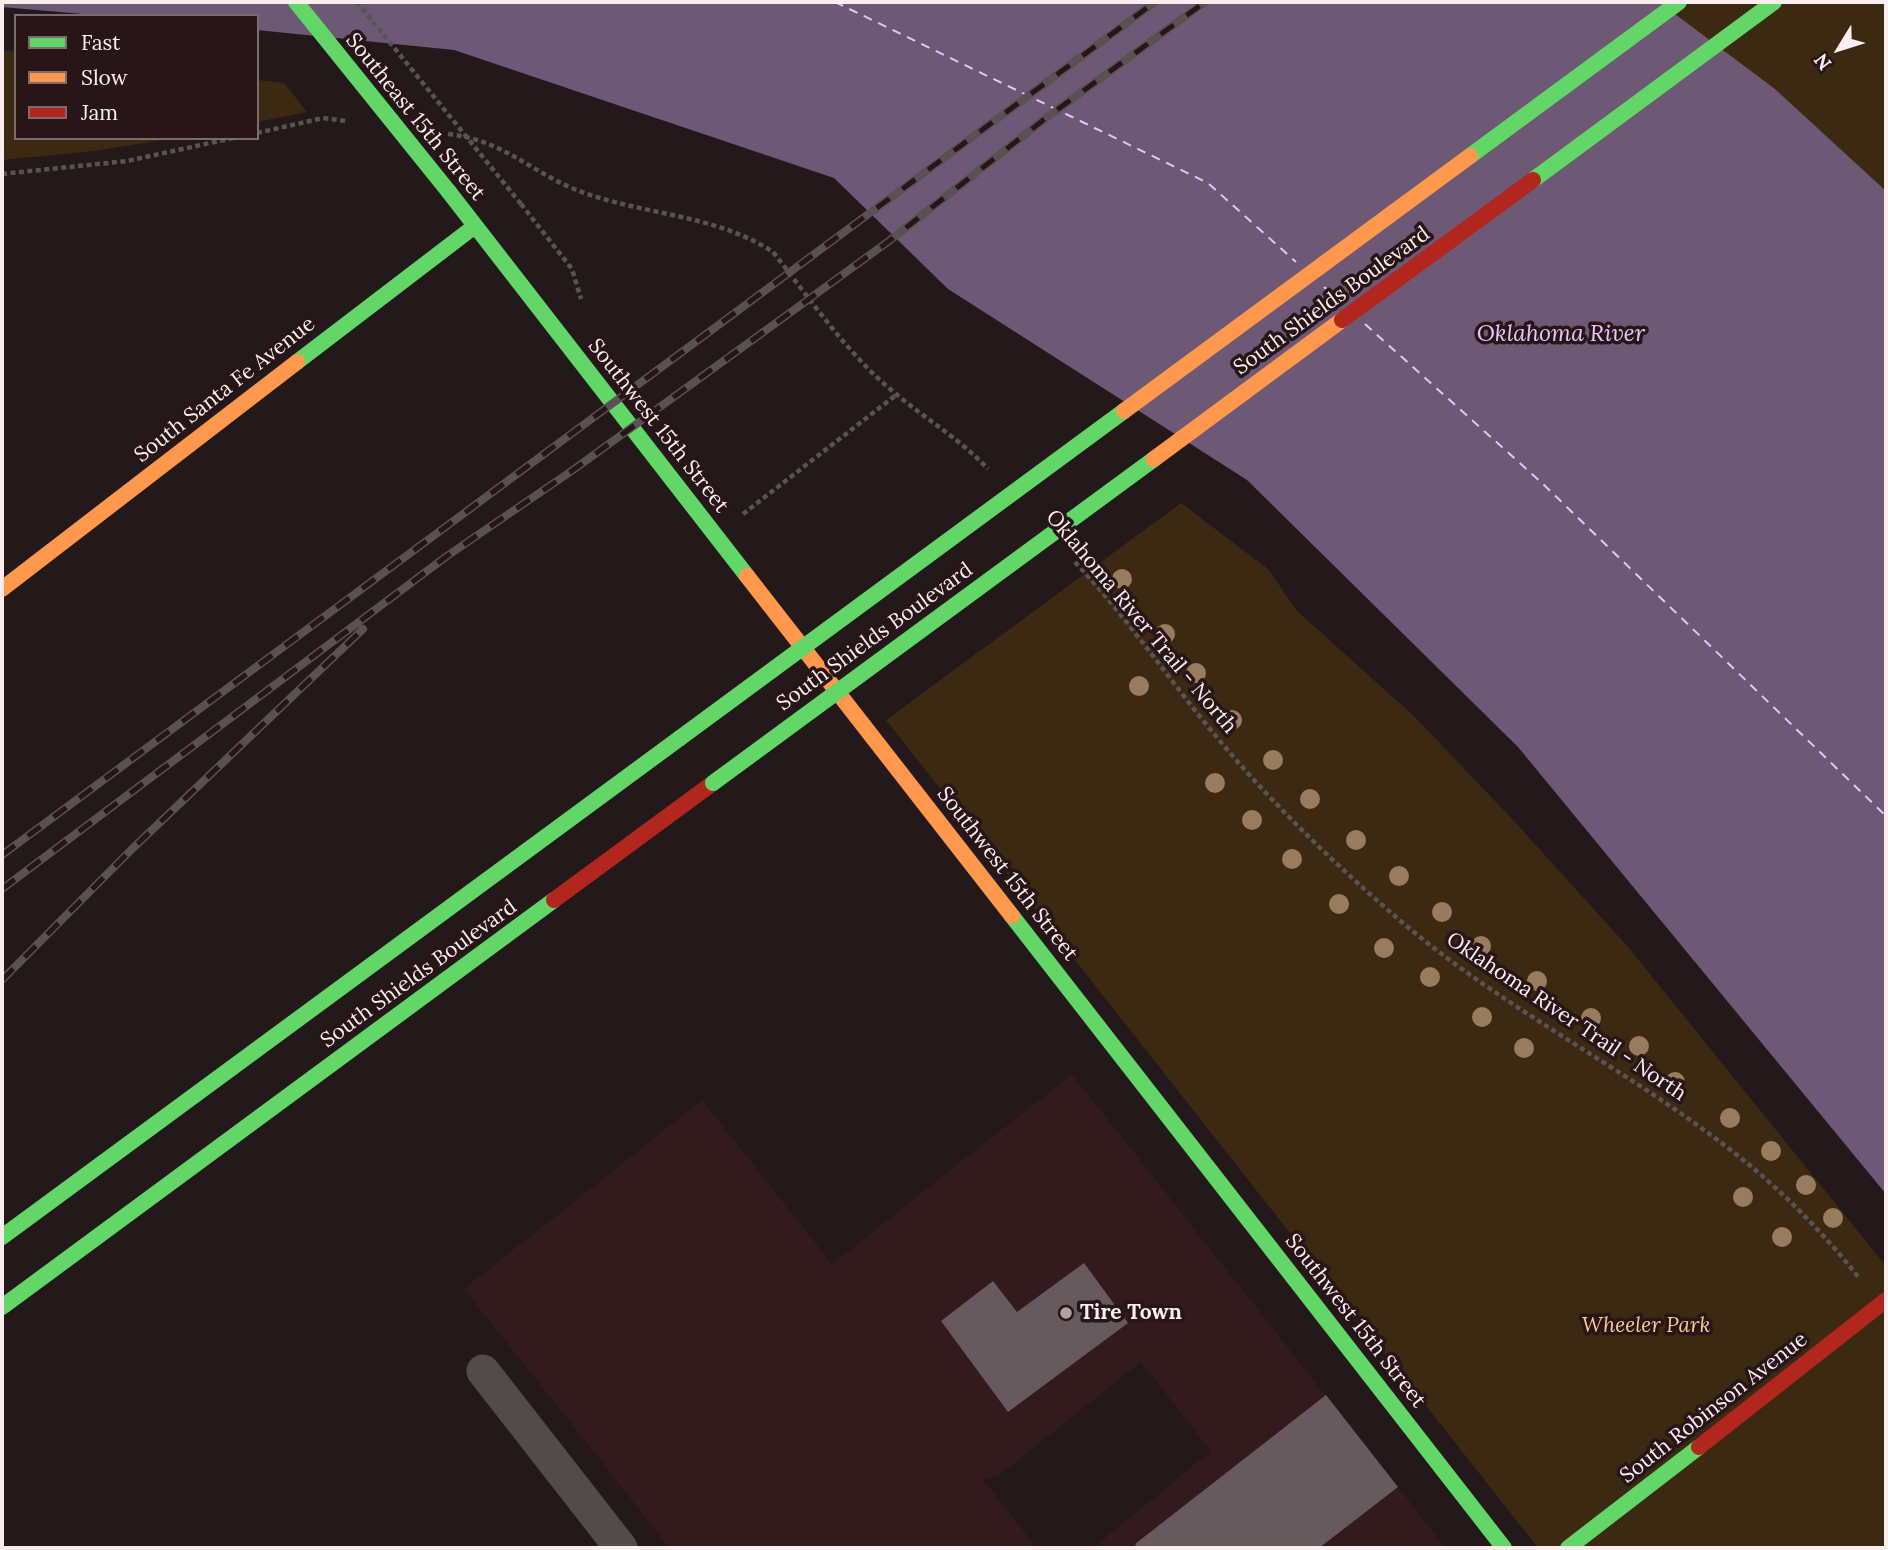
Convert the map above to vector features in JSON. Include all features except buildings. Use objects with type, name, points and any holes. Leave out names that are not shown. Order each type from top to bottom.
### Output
[{"type":"main road","name":"Southeast 15th Street","points":[[296,2],[475,226]]},
{"type":"main road","name":"South Shields Boulevard","points":[[2,1237],[1679,2]]},
{"type":"main road","name":"South Shields Boulevard","points":[[2,1307],[1773,2]]},
{"type":"main road","name":"South Santa Fe Avenue","points":[[2,589],[475,226]]},
{"type":"main road","name":"Southwest 15th Street","points":[[475,226],[1504,1548]]},
{"type":"main road","name":"South Robinson Avenue","points":[[1568,1548],[1886,1300]]},
{"type":"street","points":[[483,1371],[621,1548]]},
{"type":"path","points":[[356,2],[572,269],[584,309]]},
{"type":"path","points":[[259,133],[323,118],[349,121]]},
{"type":"path","points":[[439,132],[477,137],[561,183],[612,202],[703,222],[757,242],[773,252],[852,351],[896,395],[967,447],[996,477]]},
{"type":"path","points":[[2,174],[127,161],[224,140]]},
{"type":"path","points":[[734,520],[896,395]]},
{"type":"path","name":"Oklahoma River Trail - North","points":[[1071,557],[1230,753],[1337,864],[1405,925],[1513,1005],[1664,1102],[1747,1163],[1843,1257],[1860,1278]]},
{"type":"shaded area","points":[[1072,1074],[1446,1548],[1093,1548],[1211,1451],[1141,1362],[999,1475],[983,1480],[1037,1548],[670,1548],[464,1289],[702,1100],[832,1264]]},
{"type":"green space","points":[[1659,2],[1886,2],[1886,191],[1775,89]]},
{"type":"green space","points":[[2,50],[14,51],[14,140],[163,140],[94,151],[2,160]]},
{"type":"green space","points":[[259,80],[284,83],[307,112],[259,122]]},
{"type":"green space","name":"Wheeler Park","points":[[1181,503],[1268,569],[1297,611],[1415,717],[1514,821],[1628,947],[1886,1266],[1886,1548],[1538,1548],[886,720]]},
{"type":"water","name":"Oklahoma River","points":[[2,2],[1659,2],[1775,89],[1886,191],[1886,1194],[1518,747],[1247,480],[948,289],[834,178],[454,50],[259,30],[259,14],[83,14],[2,7]]},
{"type":"ferry route","points":[[835,2],[1208,183],[1296,262]]},
{"type":"ferry route","points":[[1324,287],[1338,299]]},
{"type":"ferry route","points":[[1365,324],[1542,483],[1886,816]]},
{"type":"railway","points":[[2,855],[1155,2]]},
{"type":"railway","points":[[2,889],[447,556],[573,470],[889,241],[1046,118],[1205,2]]},
{"type":"railway","points":[[2,980],[132,849],[363,629]]},
{"type":"traffic: fast","points":[[296,2],[449,192]]},
{"type":"traffic: fast","points":[[1470,156],[1679,2]]},
{"type":"traffic: fast","points":[[1533,180],[1774,2]]},
{"type":"traffic: fast","points":[[449,192],[747,576]]},
{"type":"traffic: fast","points":[[297,362],[475,226]]},
{"type":"traffic: fast","points":[[680,738],[1124,411]]},
{"type":"traffic: fast","points":[[713,783],[1154,459]]},
{"type":"traffic: fast","points":[[2,1237],[680,738]]},
{"type":"traffic: fast","points":[[2,1307],[554,900]]},
{"type":"traffic: fast","points":[[1012,916],[1504,1548]]},
{"type":"traffic: fast","points":[[1568,1548],[1699,1447]]},
{"type":"traffic: slow","points":[[1124,411],[1470,156]]},
{"type":"traffic: slow","points":[[1154,459],[1342,320]]},
{"type":"traffic: slow","points":[[2,589],[297,362]]},
{"type":"traffic: slow","points":[[747,576],[1012,916]]},
{"type":"traffic: jam","points":[[1342,320],[1533,180]]},
{"type":"traffic: jam","points":[[554,900],[713,783]]},
{"type":"traffic: jam","points":[[1699,1447],[1886,1300]]},
{"type":"place","name":"Tire Town","points":[[1066,1313]]}]
